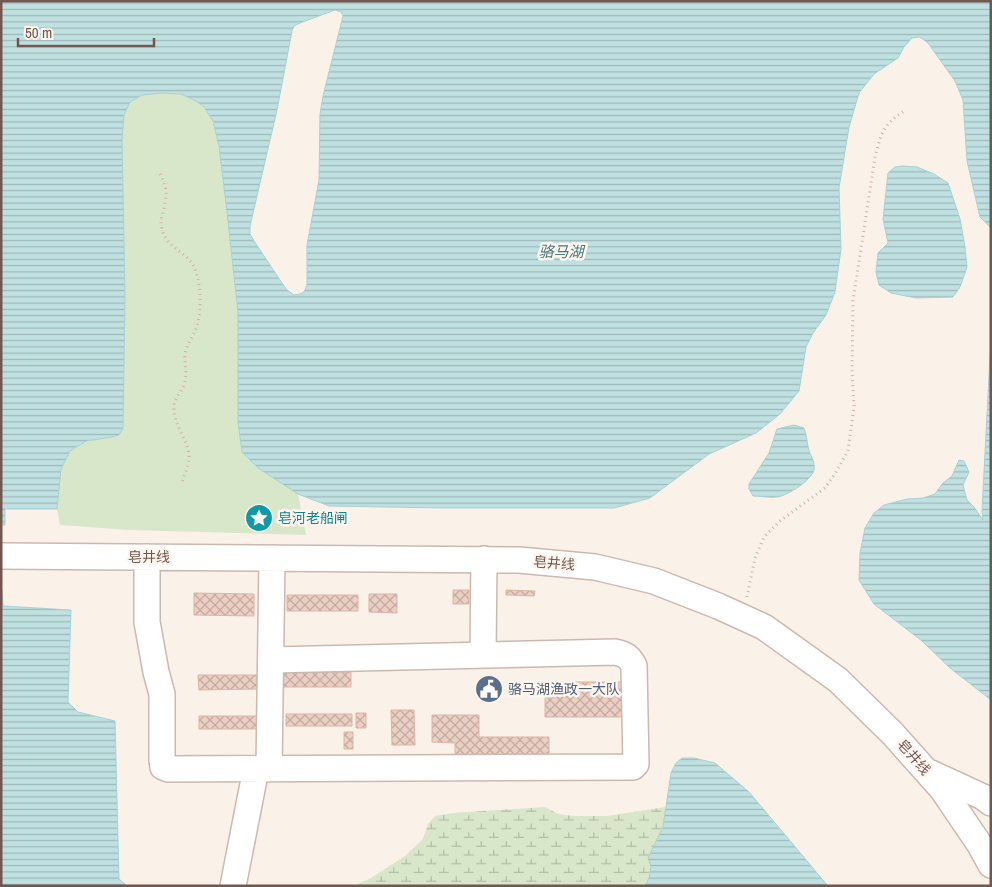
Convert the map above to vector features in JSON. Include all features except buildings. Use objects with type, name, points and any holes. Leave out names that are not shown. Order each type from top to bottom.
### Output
[{"type":"street","name":"皂井线","points":[[1,556],[518,560],[595,567],[654,581],[718,606],[764,628],[838,680],[893,734],[942,789],[980,845],[991,865]]},
{"type":"street","points":[[140,557],[156,672],[162,694],[162,760],[164,767],[168,769],[634,767],[636,764],[634,666],[625,654],[615,652],[270,660]]},
{"type":"street","points":[[233,886],[262,769],[270,660],[272,558]]},
{"type":"street","points":[[484,560],[484,655]]},
{"type":"street","points":[[927,771],[983,797],[991,803]]},
{"type":"path","points":[[742,617],[755,558],[764,537],[780,521],[825,488],[848,451],[854,407],[852,371],[853,302],[875,156],[880,134],[893,118],[904,112]]},
{"type":"path","points":[[160,174],[166,186],[165,204],[160,221],[162,231],[164,237],[192,262],[198,278],[200,304],[197,328],[187,345],[185,353],[185,384],[174,405],[176,419],[189,455],[182,482]]},
{"type":"green space","points":[[144,94],[181,94],[196,101],[204,107],[213,121],[219,146],[238,312],[238,422],[242,452],[258,468],[298,494],[306,535],[129,530],[60,525],[57,509],[61,469],[69,451],[86,441],[119,435],[123,428],[125,295],[123,120],[127,108],[135,98]]},
{"type":"green space","points":[[545,807],[558,814],[607,816],[666,807],[663,827],[649,858],[651,866],[649,878],[645,886],[354,886],[371,878],[405,856],[423,839],[428,824],[435,816],[453,813]]},
{"type":"water","name":"骆马湖","points":[[1,1],[991,1],[991,228],[980,217],[967,161],[963,100],[955,81],[928,43],[920,37],[912,38],[898,58],[874,74],[859,93],[849,127],[839,188],[841,249],[835,292],[826,315],[806,347],[799,391],[780,414],[756,433],[709,454],[650,498],[614,508],[329,506],[298,494],[258,468],[242,452],[238,422],[238,312],[219,146],[213,121],[204,107],[181,94],[142,95],[130,102],[124,115],[122,140],[125,295],[123,428],[119,435],[86,441],[70,451],[61,469],[57,509],[5,509],[5,525],[1,525]],"holes":[[[335,10],[341,12],[343,16],[320,114],[319,180],[307,245],[307,285],[304,292],[294,295],[286,289],[254,241],[250,234],[250,226],[294,26]]]},
{"type":"water","points":[[895,167],[917,167],[934,174],[948,183],[960,219],[967,267],[960,287],[953,297],[916,298],[891,293],[879,285],[876,272],[878,253],[888,243],[883,219],[888,173]]},
{"type":"water","points":[[991,337],[991,700],[950,668],[922,641],[874,604],[859,580],[860,553],[865,528],[874,513],[884,505],[935,494],[943,483],[952,476],[959,460],[964,461],[969,472],[963,485],[967,500],[983,520]]},
{"type":"water","points":[[794,425],[804,428],[809,451],[814,462],[812,474],[799,487],[787,494],[777,497],[753,496],[749,489],[749,484],[769,453],[777,429]]},
{"type":"water","points":[[1,590],[3,606],[71,610],[68,702],[78,712],[115,721],[119,879],[127,886],[1,886]]},
{"type":"water","points":[[682,758],[694,758],[715,763],[749,792],[828,886],[645,886],[649,878],[651,866],[648,858],[663,827],[671,773],[676,763]]},
{"type":"place","name":"皂河老船闸","points":[[259,518]]},
{"type":"place","name":"骆马湖渔政一大队","points":[[489,689]]}]
